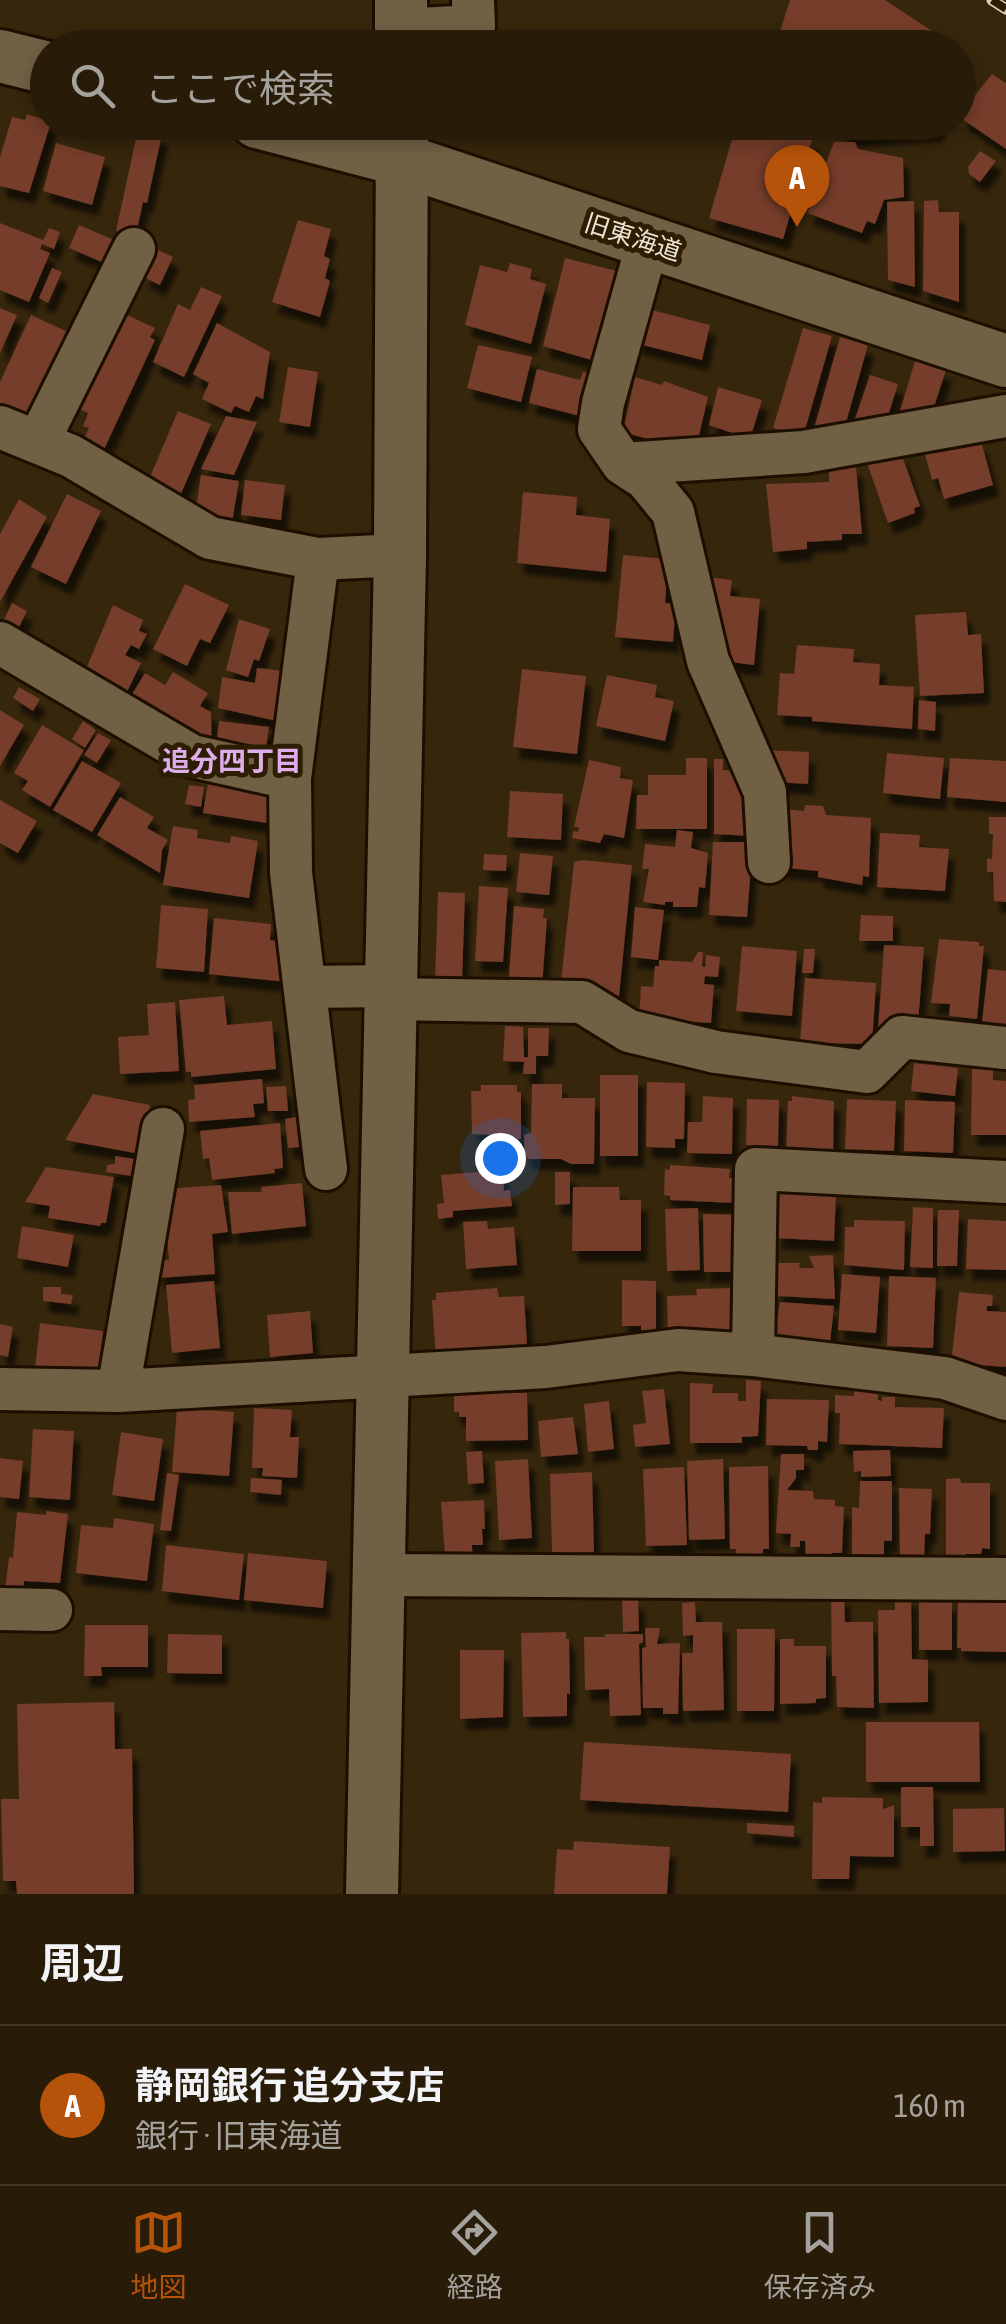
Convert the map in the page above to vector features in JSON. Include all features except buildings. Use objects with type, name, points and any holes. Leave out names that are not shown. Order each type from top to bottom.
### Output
[{"type":"street","points":[[401,26],[474,26],[473,0]]},
{"type":"street","points":[[0,56],[30,64]]},
{"type":"street","points":[[372,1894],[400,555],[402,141]]},
{"type":"street","name":"旧東海道","points":[[402,141],[648,242],[1006,361]]},
{"type":"street","points":[[648,242],[599,429],[623,464],[646,479],[673,512],[708,661],[766,792],[769,862]]},
{"type":"street","points":[[134,249],[19,434],[71,456],[210,538],[318,559],[400,555]]},
{"type":"street","points":[[623,464],[804,452],[1006,416]]},
{"type":"street","points":[[318,559],[290,778],[291,873],[326,1169]]},
{"type":"street","points":[[0,643],[192,756],[290,778]]},
{"type":"street","points":[[306,987],[582,1002],[629,1031],[664,1040],[716,1052],[867,1072],[902,1038],[1006,1048]]},
{"type":"street","points":[[118,1391],[163,1129]]},
{"type":"street","points":[[753,1355],[756,1169],[1006,1182]]},
{"type":"street","points":[[0,1390],[118,1391],[546,1366],[678,1350],[945,1378],[1006,1399]]},
{"type":"street","points":[[377,1575],[1006,1580]]},
{"type":"street","points":[[0,1609],[50,1610]]},
{"type":"railway","points":[[992,0],[1006,9]]},
{"type":"place","name":"静岡銀行 追分支店","points":[[797,227]]},
{"type":"district","name":"追分四丁目","points":[[232,761]]}]
